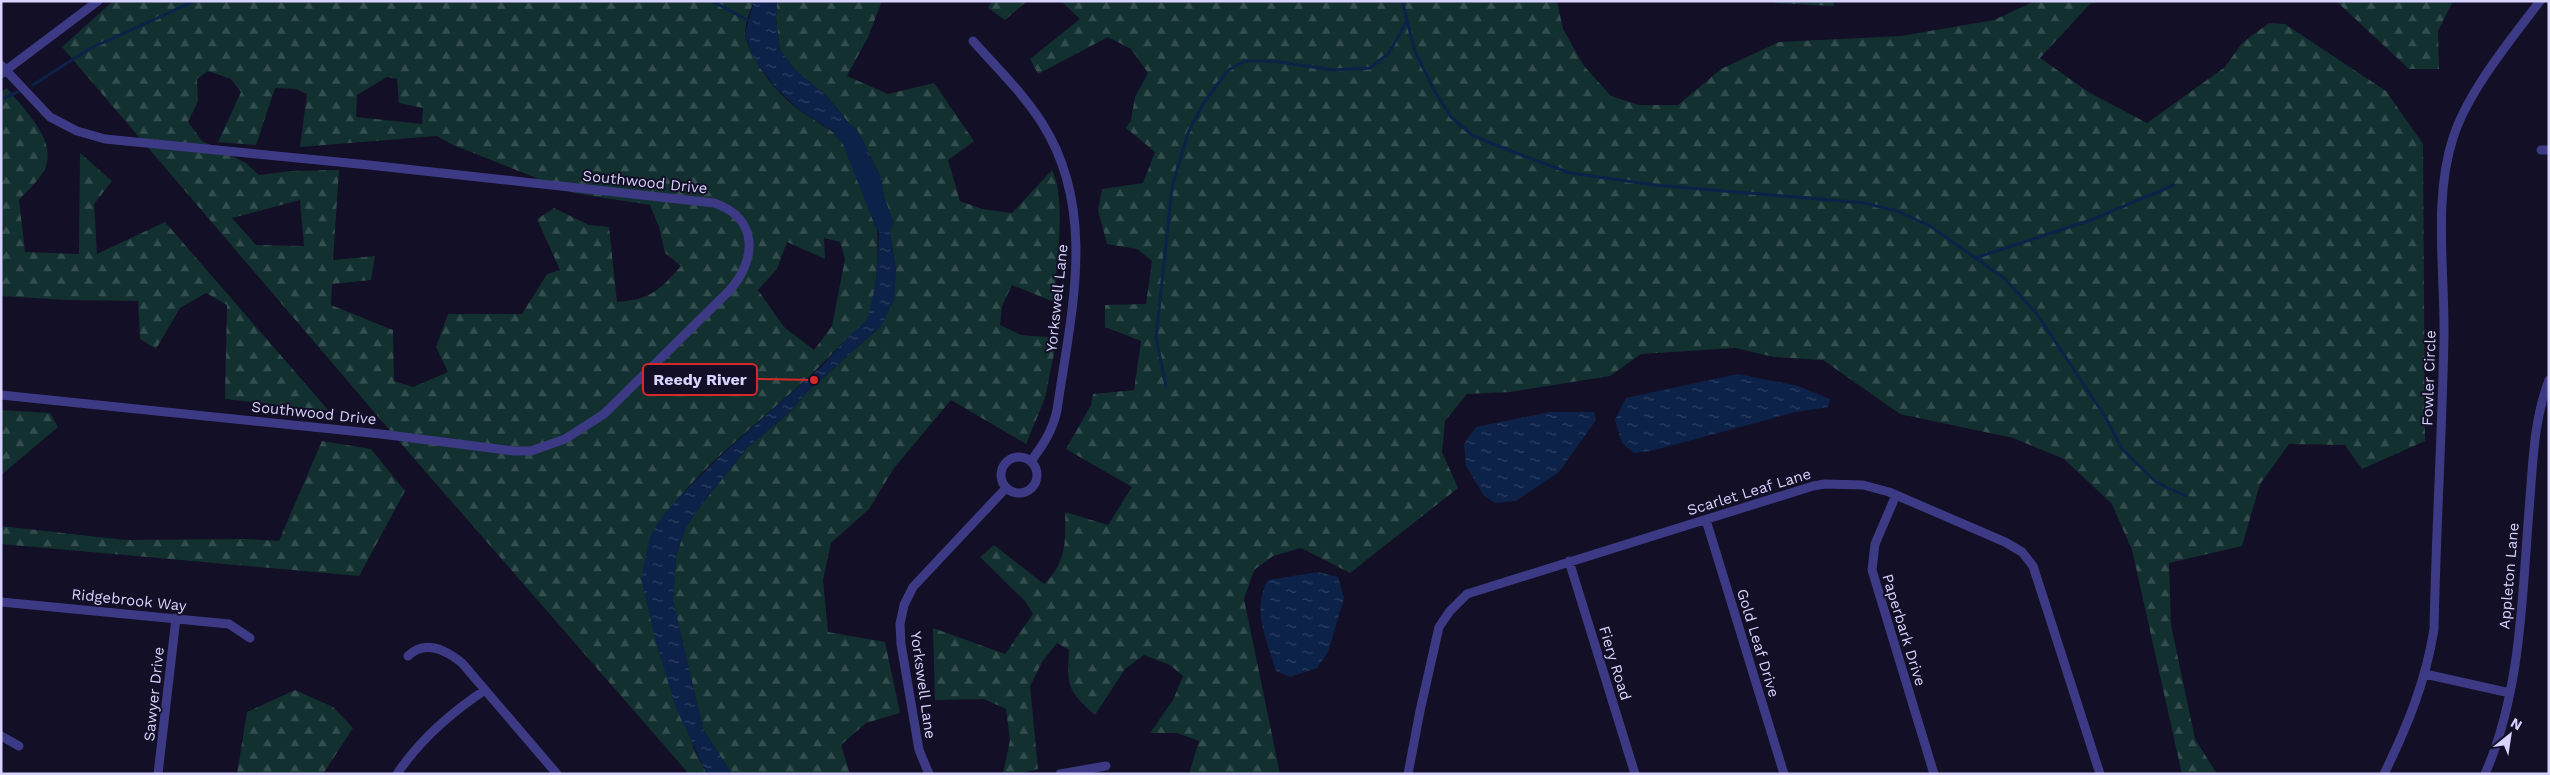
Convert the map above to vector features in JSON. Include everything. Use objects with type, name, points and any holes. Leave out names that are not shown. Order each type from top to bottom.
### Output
[{"type":"street","points":[[3,70],[98,1]]},
{"type":"street","name":"Fowler Circle","points":[[2384,774],[2410,719],[2425,674],[2434,629],[2444,339],[2445,172],[2459,121],[2494,61],[2540,1]]},
{"type":"street","name":"Yorkswell Lane","points":[[973,41],[1027,101],[1043,125],[1057,152],[1069,185],[1075,218],[1077,261],[1057,410],[1054,424],[1045,442],[1031,461]]},
{"type":"street","name":"Southwood Drive","points":[[1,395],[371,433],[514,451],[540,449],[578,432],[604,414],[733,287],[745,270],[750,254],[750,243],[743,225],[728,209],[714,203],[369,165],[141,144],[87,135],[50,116],[3,70]]},
{"type":"street","name":"Appleton Lane","points":[[2485,774],[2503,726],[2510,693],[2525,560],[2536,426],[2549,380]]},
{"type":"street","points":[[1015,458],[1031,461],[1035,467],[1037,478],[1031,489],[1020,494],[1006,488],[1001,475],[1005,464],[1015,458]]},
{"type":"street","name":"Scarlet Leaf Lane","points":[[1408,774],[1433,647],[1440,627],[1450,610],[1459,601],[1476,590],[1826,484],[1863,485],[1896,495],[2005,542],[2022,552],[2034,566],[2100,774]]},
{"type":"street","name":"Yorkswell Lane","points":[[928,774],[919,750],[901,644],[900,624],[904,605],[913,588],[1006,488]]},
{"type":"street","name":"Paperbark Drive","points":[[1896,495],[1875,544],[1872,570],[1934,774]]},
{"type":"street","name":"Gold Leaf Drive","points":[[1706,520],[1784,774]]},
{"type":"street","name":"Fiery Road","points":[[1569,561],[1635,774]]},
{"type":"street","name":"Ridgebrook Way","points":[[1,602],[229,624],[250,638]]},
{"type":"street","name":"Sawyer Drive","points":[[158,774],[176,618]]},
{"type":"street","points":[[408,656],[415,649],[430,647],[446,650],[462,663],[557,774]]},
{"type":"street","points":[[2425,674],[2510,693]]},
{"type":"street","points":[[397,774],[424,741],[471,699],[485,690]]},
{"type":"street","points":[[1,736],[19,746]]},
{"type":"street","points":[[1060,774],[1106,766]]},
{"type":"green space","points":[[113,1],[754,1],[745,34],[750,50],[759,66],[774,87],[786,99],[841,138],[854,150],[865,165],[871,181],[874,199],[877,226],[877,268],[874,297],[866,321],[818,368],[741,436],[692,483],[650,537],[693,747],[707,774],[689,774],[404,447],[62,47]],"holes":[[[208,71],[231,79],[241,92],[218,142],[256,145],[275,88],[296,89],[307,94],[300,147],[437,136],[453,145],[574,193],[650,205],[659,227],[665,253],[681,266],[654,292],[638,299],[617,302],[609,227],[589,225],[554,208],[537,219],[560,270],[547,274],[522,314],[448,314],[436,347],[448,372],[413,387],[394,381],[393,330],[331,305],[332,284],[371,280],[375,256],[333,260],[339,170],[291,171],[259,175],[246,163],[202,141],[188,122],[198,101],[197,79]],[[387,77],[397,79],[399,103],[423,108],[422,124],[356,117],[357,95]],[[300,200],[304,246],[256,245],[232,218]],[[824,238],[840,242],[845,259],[832,326],[814,350],[784,327],[758,290],[777,269],[787,242],[825,259]]]},
{"type":"green space","points":[[777,1],[882,1],[868,37],[847,76],[888,94],[934,83],[974,141],[948,160],[960,201],[982,209],[1012,213],[1052,170],[1059,198],[1060,216],[1054,302],[1012,285],[1002,306],[1000,325],[1021,335],[1057,338],[1045,398],[1026,444],[951,400],[894,468],[869,509],[831,543],[823,580],[828,632],[885,642],[900,713],[866,723],[841,745],[850,774],[732,774],[703,729],[673,601],[676,556],[685,529],[695,513],[747,448],[789,413],[807,392],[881,326],[896,271],[881,178],[862,139],[828,97],[795,70],[780,50],[776,19]]},
{"type":"green space","points":[[992,1],[1027,1],[1005,20],[988,8]]},
{"type":"green space","points":[[1061,1],[1557,1],[1563,29],[1584,66],[1611,96],[1639,105],[1678,105],[1721,69],[1779,42],[1901,36],[1994,20],[2035,1],[2101,1],[2090,4],[2040,58],[2090,93],[2147,123],[2225,67],[2242,43],[2269,23],[2285,24],[2386,91],[2423,144],[2425,441],[2362,469],[2345,445],[2289,444],[2260,484],[2242,546],[2169,563],[2171,625],[2195,739],[2217,774],[2182,774],[2132,550],[2112,504],[2064,459],[2013,438],[1900,414],[1823,360],[1774,357],[1735,348],[1641,354],[1610,376],[1510,392],[1467,394],[1445,421],[1442,452],[1458,488],[1350,573],[1301,548],[1273,556],[1254,570],[1244,599],[1280,774],[1189,774],[1199,741],[1177,733],[1150,733],[1173,700],[1183,676],[1170,665],[1144,655],[1125,669],[1095,715],[1074,693],[1068,672],[1069,650],[1057,643],[1042,662],[1030,686],[1038,769],[1018,774],[1003,774],[1010,740],[1006,709],[984,699],[935,700],[933,628],[1005,654],[1033,614],[1025,601],[980,557],[994,545],[1044,584],[1061,560],[1065,542],[1065,512],[1108,525],[1132,487],[1066,449],[1091,405],[1093,394],[1134,390],[1141,341],[1105,327],[1105,305],[1146,304],[1152,261],[1137,249],[1107,244],[1098,210],[1102,189],[1143,183],[1155,152],[1126,128],[1131,120],[1135,97],[1148,73],[1131,49],[1108,37],[1038,74],[1030,59],[1080,19]]},
{"type":"green space","points":[[1774,1],[1834,1],[1834,6],[1775,3]]},
{"type":"green space","points":[[2336,1],[2453,1],[2438,31],[2439,69],[2409,69]]},
{"type":"green space","points":[[7,88],[39,128],[48,151],[47,163],[42,174],[19,200],[25,252],[79,254],[80,153],[112,181],[94,204],[97,254],[165,222],[329,411],[225,399],[227,305],[206,293],[180,308],[156,349],[140,339],[138,301],[67,300],[1,296],[1,92]]},
{"type":"green space","points":[[1,410],[50,413],[58,427],[1,475]]},
{"type":"green space","points":[[322,441],[371,449],[405,491],[359,576],[1,544],[1,526],[125,540],[246,539],[279,541]]},
{"type":"green space","points":[[295,690],[333,707],[353,728],[323,774],[237,774],[247,712]]},
{"type":"water","points":[[754,1],[777,1],[776,19],[780,50],[795,70],[828,97],[862,139],[881,178],[896,271],[894,300],[882,325],[807,392],[789,413],[747,448],[695,513],[685,529],[676,556],[673,601],[703,729],[732,774],[707,774],[676,708],[656,642],[641,578],[650,537],[662,517],[681,495],[729,448],[821,367],[849,336],[868,319],[876,280],[879,235],[869,172],[855,151],[834,132],[798,109],[777,89],[760,68],[751,52],[745,34]]},
{"type":"water","points":[[1738,374],[1798,386],[1830,399],[1828,407],[1796,412],[1651,451],[1634,453],[1622,443],[1615,420],[1626,398]]},
{"type":"water","points":[[1550,412],[1594,412],[1596,420],[1559,472],[1516,501],[1495,503],[1484,496],[1466,466],[1464,444],[1476,427]]},
{"type":"water","points":[[1318,572],[1338,577],[1344,598],[1328,652],[1317,668],[1290,677],[1276,671],[1262,626],[1261,603],[1263,591],[1268,580]]},
{"type":"waterway","points":[[33,85],[89,49],[195,1]]},
{"type":"waterway","points":[[712,1],[751,22]]},
{"type":"waterway","points":[[1402,1],[1415,51],[1434,90],[1451,117],[1472,135],[1495,145],[1570,173],[1655,185],[1864,203],[1897,211],[1930,226],[2004,278],[2037,314],[2106,418],[2122,449],[2156,482],[2186,496]]},
{"type":"waterway","points":[[1166,386],[1156,338],[1172,187],[1188,133],[1203,104],[1228,70],[1245,61],[1273,61],[1333,70],[1370,68],[1388,54],[1406,23]]},
{"type":"waterway","points":[[1,99],[18,92]]},
{"type":"waterway","points":[[843,131],[850,136],[884,223]]},
{"type":"waterway","points":[[1975,258],[2091,220],[2174,185]]},
{"type":"place","name":"Reedy River","points":[[814,380]]}]
